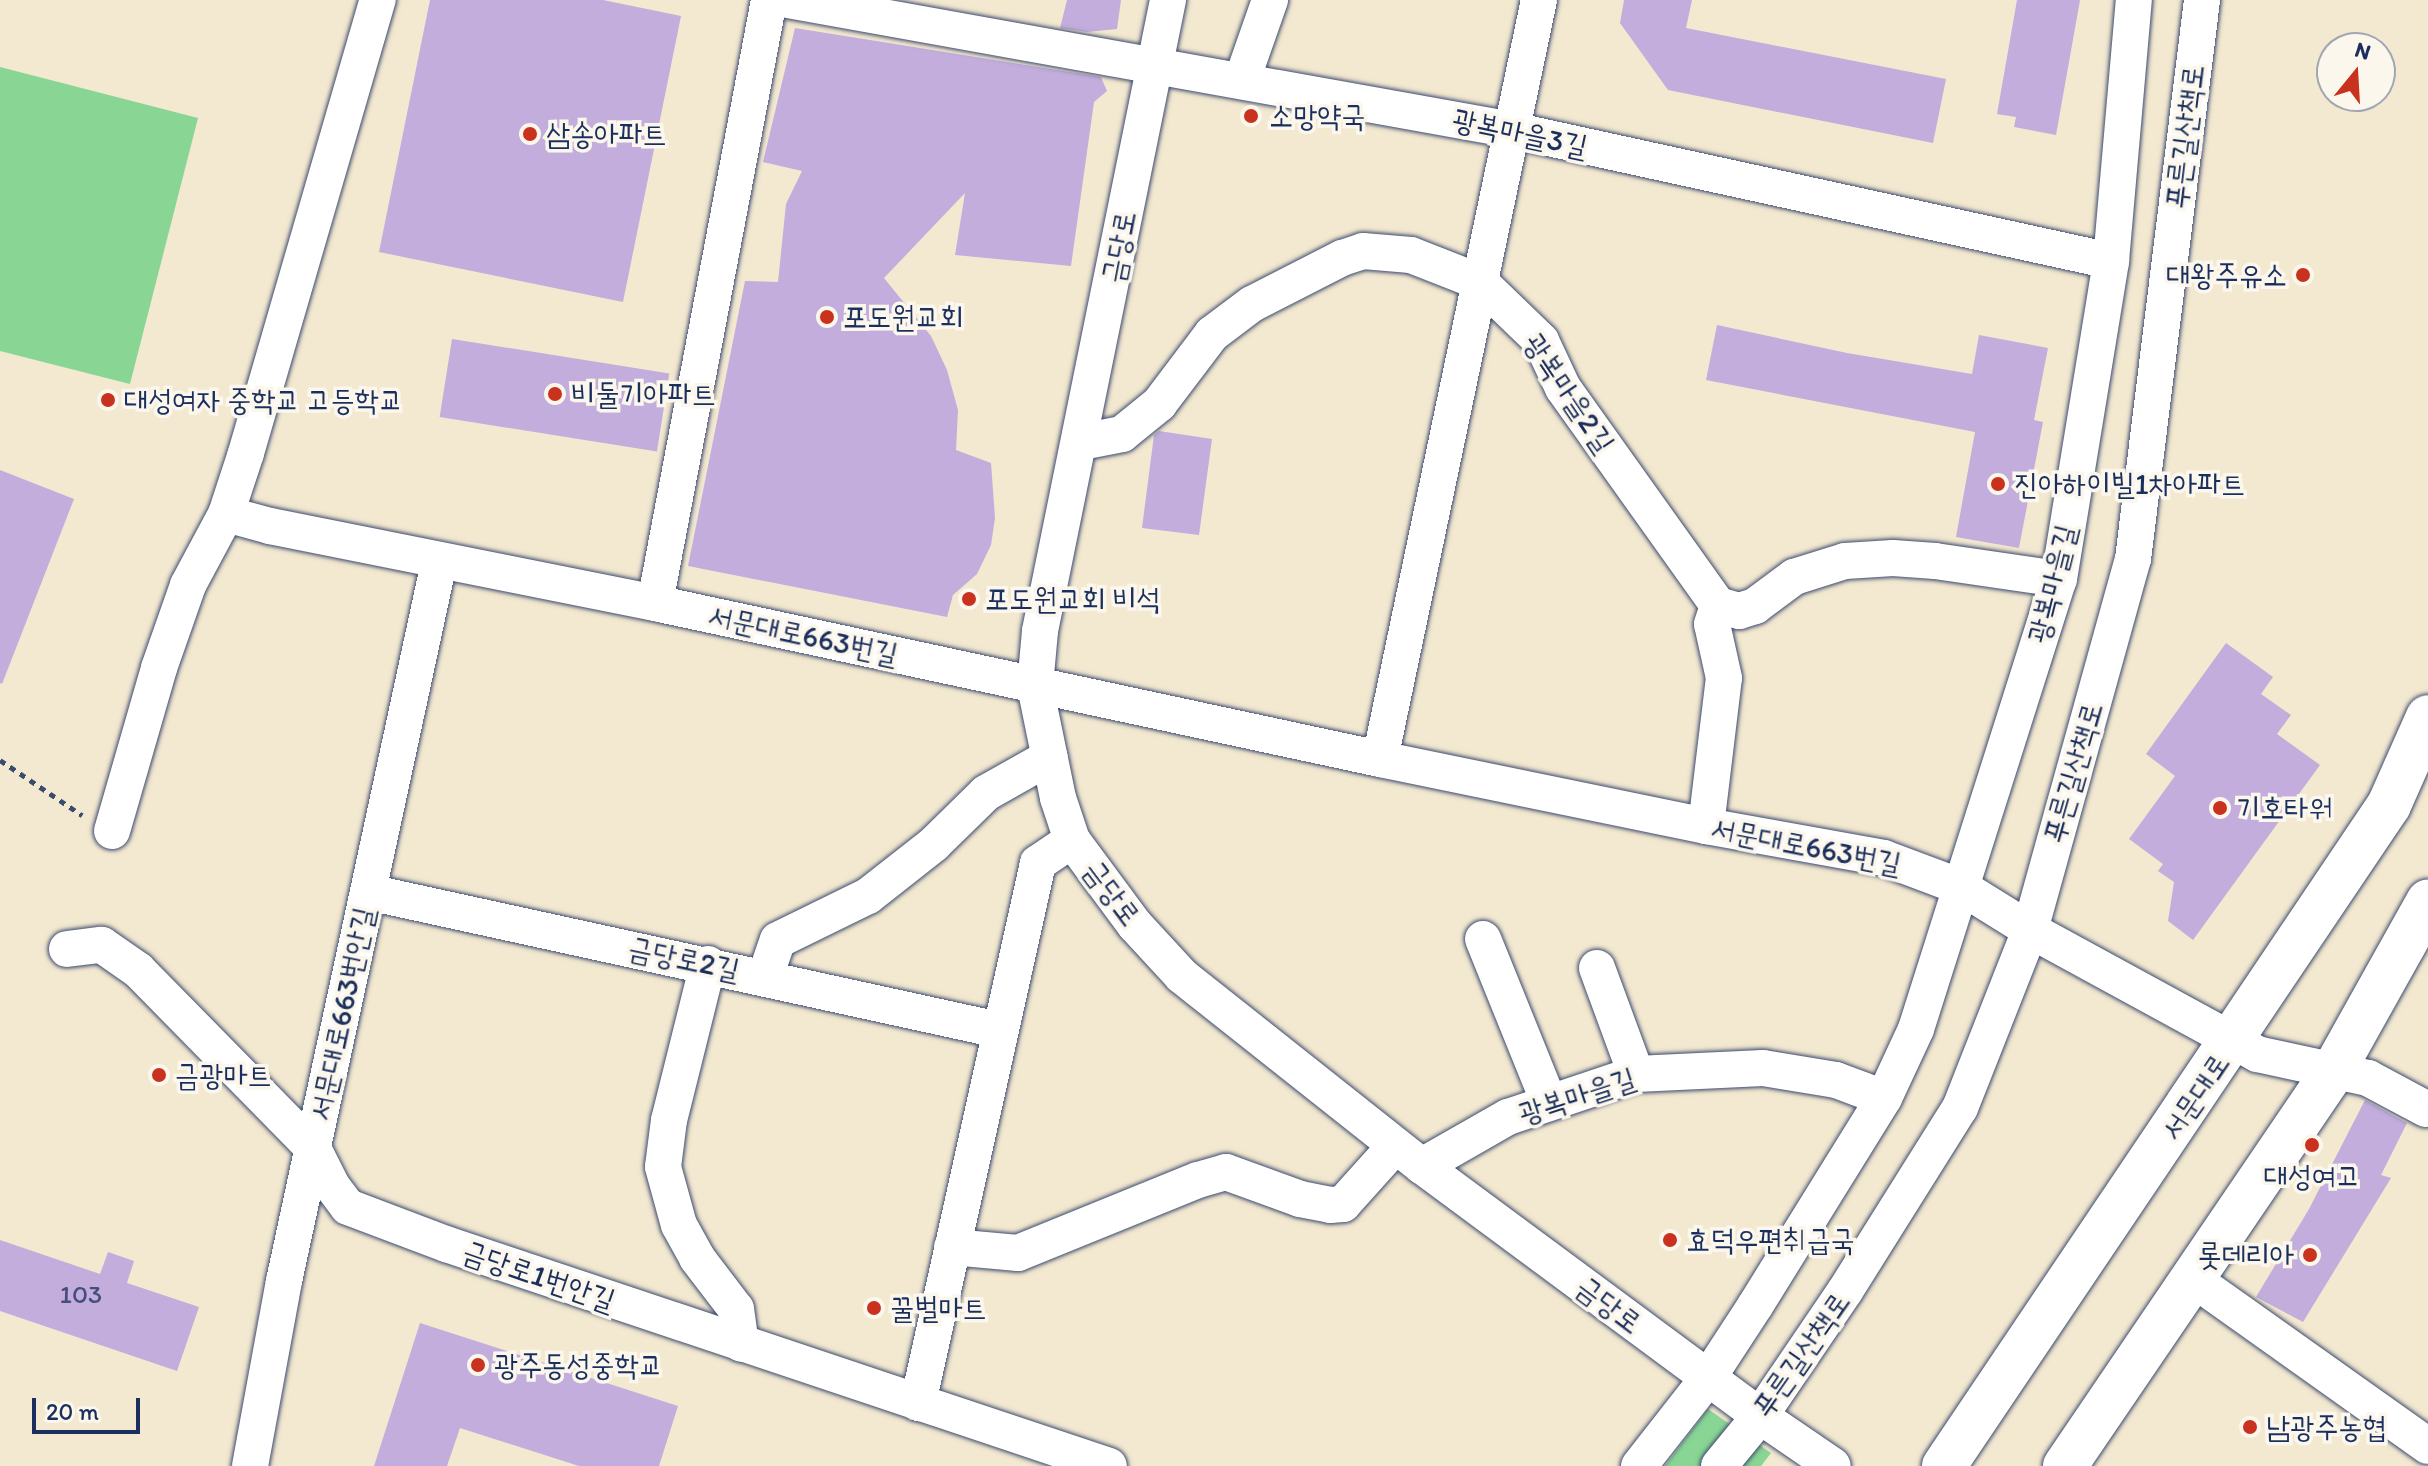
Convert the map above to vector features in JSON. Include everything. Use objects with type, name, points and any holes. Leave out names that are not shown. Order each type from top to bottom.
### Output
[{"type":"main road","name":"서문대로","points":[[1944,1466],[2234,1040],[2389,805],[2428,717]]},
{"type":"main road","points":[[2065,1466],[2334,1070],[2428,902]]},
{"type":"street","points":[[655,603],[769,0]]},
{"type":"street","name":"광복마을3길","points":[[788,0],[928,11],[1155,63],[1512,130],[2111,261]]},
{"type":"street","name":"금당로","points":[[1168,0],[1081,442],[1040,631],[1035,686],[1072,840],[1135,925],[1182,976],[1409,1156],[1708,1378],[1833,1466]]},
{"type":"street","points":[[1242,80],[1270,0]]},
{"type":"street","points":[[1380,759],[1539,0]]},
{"type":"street","name":"광복마을길","points":[[1639,1466],[1708,1378],[1884,1098],[1916,1029],[2059,579],[2111,261],[2134,0]]},
{"type":"street","name":"푸른길산책로","points":[[1719,1466],[1760,1416],[1845,1291],[1960,1108],[2030,930],[2133,559],[2202,0]]},
{"type":"street","points":[[112,831],[159,668],[183,598],[226,514],[369,4]]},
{"type":"street","name":"광복마을2길","points":[[1081,442],[1122,434],[1159,404],[1212,334],[1252,304],[1342,258],[1363,251],[1411,255],[1480,282],[1541,341],[1563,388],[1718,605]]},
{"type":"street","name":"서문대로663번길","points":[[226,514],[439,562],[655,603],[1380,759],[1706,826],[1884,858],[1961,887],[2030,930],[2257,1054],[2368,1078],[2426,1109]]},
{"type":"street","points":[[1706,826],[1724,678],[1712,624],[1718,605],[1739,611],[1755,606],[1794,577],[1845,561],[1893,558],[1935,561],[2059,579]]},
{"type":"street","name":"서문대로663번안길","points":[[250,1466],[284,1281],[439,562]]},
{"type":"street","points":[[765,977],[778,940],[868,896],[934,844],[986,793],[1050,757]]},
{"type":"street","points":[[918,1403],[1038,863],[1072,840]]},
{"type":"street","name":"금당로2길","points":[[368,892],[999,1030]]},
{"type":"street","points":[[1483,939],[1549,1102]]},
{"type":"street","name":"금당로1번안길","points":[[67,949],[102,945],[123,956],[313,1148],[332,1186],[348,1207],[741,1344],[1109,1466]]},
{"type":"street","points":[[708,964],[669,1120],[663,1167],[679,1225],[697,1258],[736,1309],[741,1344]]},
{"type":"street","points":[[1597,968],[1636,1074]]},
{"type":"street","name":"광복마을길","points":[[952,1247],[1018,1253],[1198,1180],[1226,1172],[1300,1199],[1330,1205],[1343,1204],[1409,1156],[1549,1102],[1636,1074],[1763,1068],[1836,1080],[1884,1098]]},
{"type":"street","points":[[2193,1279],[2428,1446]]},
{"type":"path","points":[[0,760],[75,812],[112,831]]},
{"type":"green space","points":[[0,67],[198,118],[130,384],[0,351]]},
{"type":"green space","points":[[1708,1409],[1771,1453],[1761,1466],[1665,1466]]},
{"type":"building","name":"삼송아파트","points":[[430,0],[603,0],[681,16],[623,302],[379,252]]},
{"type":"building","points":[[1067,0],[1121,0],[1117,29],[1087,32],[1060,28]]},
{"type":"building","points":[[1624,0],[1692,0],[1686,28],[1946,79],[1933,143],[1668,90],[1620,23]]},
{"type":"building","points":[[2017,0],[2080,0],[2056,135],[2014,127],[2016,117],[1997,114]]},
{"type":"building","name":"포도원교회","points":[[795,28],[1101,77],[1107,91],[1094,102],[1071,266],[955,255],[965,193],[884,278],[931,336],[947,370],[958,410],[956,450],[991,463],[995,518],[991,545],[977,574],[953,595],[947,617],[688,566],[745,281],[778,282],[786,204],[802,171],[763,162]]},
{"type":"building","name":"진아하이빌1차아파트","points":[[1717,325],[1847,353],[1972,374],[1979,335],[2048,348],[2034,420],[2043,422],[2019,548],[1956,537],[1975,432],[1706,380]]},
{"type":"building","name":"비둘기아파트","points":[[452,339],[669,373],[657,451],[440,417]]},
{"type":"building","points":[[1159,431],[1212,439],[1199,535],[1142,528],[1154,435]]},
{"type":"building","points":[[0,470],[74,499],[2,684],[0,683]]},
{"type":"building","name":"기호타워","points":[[2226,643],[2273,677],[2261,694],[2291,715],[2277,734],[2320,765],[2193,940],[2168,921],[2174,882],[2158,871],[2163,864],[2129,839],[2175,776],[2146,754]]},
{"type":"building","points":[[2365,1100],[2407,1123],[2381,1175],[2391,1178],[2303,1322],[2256,1297],[2309,1209]]},
{"type":"building","points":[[0,1240],[100,1274],[108,1252],[134,1261],[127,1283],[199,1307],[177,1371],[0,1311]]},
{"type":"building","name":"광주동성중학교","points":[[420,1323],[678,1406],[659,1466],[579,1466],[460,1428],[447,1466],[374,1466]]},
{"type":"place","name":"소망약국","points":[[1251,116]]},
{"type":"place","name":"삼송아파트","points":[[530,134]]},
{"type":"place","name":"대왕주유소","points":[[2303,275]]},
{"type":"place","name":"포도원교회","points":[[827,317]]},
{"type":"place","name":"비둘기아파트","points":[[555,394]]},
{"type":"place","name":"대성여자 중학교 고등학교","points":[[108,400]]},
{"type":"place","name":"진아하이빌1차아파트","points":[[1998,484]]},
{"type":"place","name":"포도원교회 비석","points":[[969,599]]},
{"type":"place","name":"기호타워","points":[[2220,808]]},
{"type":"place","name":"금광마트","points":[[159,1075]]},
{"type":"place","name":"대성여고","points":[[2312,1145]]},
{"type":"place","name":"효덕우편취급국","points":[[1670,1240]]},
{"type":"place","name":"롯데리아","points":[[2310,1255]]},
{"type":"place","name":"꿀벌마트","points":[[874,1308]]},
{"type":"place","name":"광주동성중학교","points":[[478,1365]]},
{"type":"place","name":"남광주농협","points":[[2250,1427]]}]
